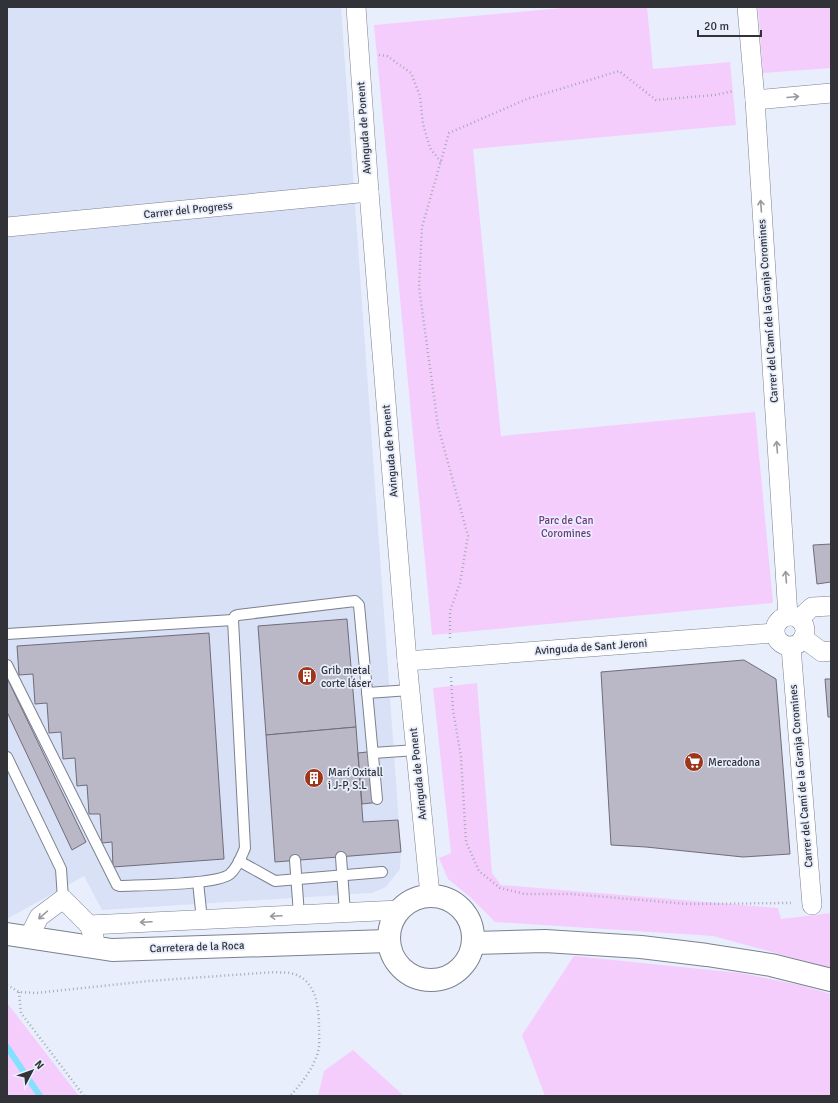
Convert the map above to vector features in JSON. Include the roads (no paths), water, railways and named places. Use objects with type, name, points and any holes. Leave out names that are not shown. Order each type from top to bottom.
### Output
[{"type":"street","name":"Avinguda de Ponent","points":[[356,7],[406,661],[430,895]]},
{"type":"street","name":"Carrer del Camí de la Granja Coromines","points":[[747,7],[794,617]]},
{"type":"street","points":[[754,93],[831,93]]},
{"type":"street","name":"Carrer del Progress","points":[[7,227],[369,192]]},
{"type":"street","points":[[831,606],[812,607],[794,617],[783,617],[774,627],[774,633],[779,642],[783,645],[797,642],[822,652],[831,651]]},
{"type":"street","points":[[794,617],[804,626],[805,631],[797,642]]},
{"type":"street","name":"Avinguda de Sant Jeroni","points":[[406,661],[774,633]]},
{"type":"street","name":"Carrer del Camí de la Granja Coromines","points":[[797,642],[812,905]]},
{"type":"street","points":[[430,895],[448,898],[463,909],[472,925],[474,943],[469,958],[458,971],[443,979],[427,980],[411,975],[398,965],[390,950],[388,940],[389,930],[393,918],[399,910],[415,898],[430,895]]},
{"type":"street","points":[[29,937],[39,917],[63,899],[89,925],[98,948]]},
{"type":"street","points":[[89,925],[399,910]]},
{"type":"street","name":"Carretera de la Roca","points":[[7,934],[112,950],[388,940]]},
{"type":"street","points":[[474,943],[545,941],[641,947],[771,964],[831,980]]},
{"type":"lane","points":[[7,665],[117,885],[198,882],[228,875],[236,867],[245,848],[233,620],[235,616],[355,601],[359,605],[377,799]]},
{"type":"lane","points":[[7,634],[233,620]]},
{"type":"lane","points":[[367,693],[410,690]]},
{"type":"lane","points":[[373,753],[416,750]]},
{"type":"lane","points":[[7,757],[61,869],[63,899]]},
{"type":"lane","points":[[341,857],[345,913]]},
{"type":"lane","points":[[295,860],[299,915]]},
{"type":"lane","points":[[239,861],[275,881],[382,872]]},
{"type":"lane","points":[[198,882],[202,920]]},
{"type":"waterway","points":[[7,1047],[40,1096]]},
{"type":"place","name":"Grib metal corte láser","points":[[307,676]]},
{"type":"place","name":"Mercadona","points":[[694,762]]},
{"type":"place","name":"Marí Oxitall i J-P, S.L","points":[[314,778]]},
{"type":"park label","name":"Parc de Can Coromines","points":[[566,526]]}]
